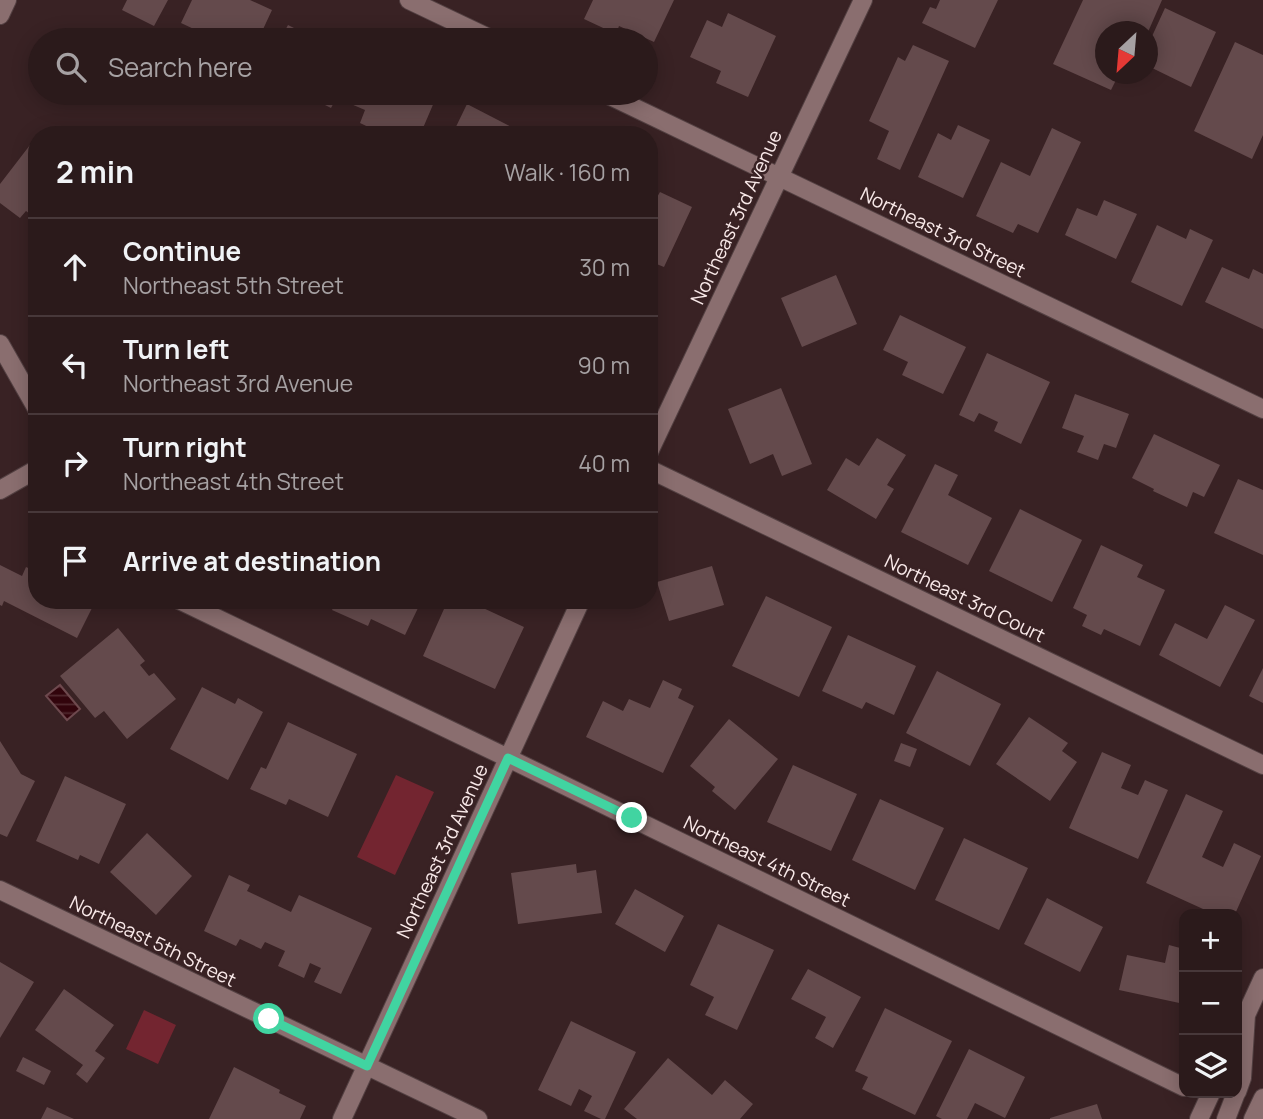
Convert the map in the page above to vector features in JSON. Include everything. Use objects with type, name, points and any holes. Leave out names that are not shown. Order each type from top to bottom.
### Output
[{"type":"street","points":[[0,15],[7,0]]},
{"type":"street","points":[[409,0],[468,28]]},
{"type":"street","name":"Northeast 3rd Avenue","points":[[658,433],[863,0]]},
{"type":"street","name":"Northeast 3rd Street","points":[[629,105],[1263,409]]},
{"type":"street","points":[[0,344],[28,393]]},
{"type":"street","points":[[0,490],[28,474]]},
{"type":"street","name":"Northeast 3rd Court","points":[[658,474],[1263,765]]},
{"type":"street","name":"Northeast 4th Street","points":[[198,609],[1179,1085]]},
{"type":"street","name":"Northeast 3rd Avenue","points":[[342,1119],[577,609]]},
{"type":"street","name":"Northeast 5th Street","points":[[0,890],[478,1119]]},
{"type":"street","points":[[1237,1035],[1263,978]]},
{"type":"street","points":[[1242,1078],[1246,1015]]},
{"type":"street","points":[[1199,1119],[1205,1098]]},
{"type":"street","points":[[1226,1119],[1235,1098]]},
{"type":"street","points":[[1254,1119],[1263,1098]]},
{"type":"shaded area","points":[[60,685],[80,709],[67,720],[46,696]]},
{"type":"shaded area","points":[[396,775],[434,792],[395,875],[357,857]]},
{"type":"shaded area","points":[[144,1010],[176,1025],[158,1064],[126,1049]]},
{"type":"building","points":[[127,0],[168,0],[154,26],[122,10]]},
{"type":"building","points":[[192,0],[250,0],[272,10],[264,28],[192,28],[181,23]]},
{"type":"building","points":[[593,0],[674,0],[658,34],[658,28],[603,28],[584,19]]},
{"type":"building","points":[[940,0],[998,0],[975,48],[922,23],[930,7],[936,9]]},
{"type":"building","points":[[1083,0],[1162,0],[1153,21],[1095,21],[1095,83],[1053,64]]},
{"type":"building","points":[[1165,8],[1216,32],[1191,87],[1158,71],[1158,23]]},
{"type":"building","points":[[728,13],[776,36],[748,97],[716,83],[721,71],[690,57],[707,20],[722,27]]},
{"type":"building","points":[[1235,42],[1263,55],[1263,135],[1252,159],[1194,131]]},
{"type":"building","points":[[913,45],[949,61],[900,170],[877,159],[889,131],[869,121],[898,57],[905,61]]},
{"type":"building","points":[[1098,84],[1114,84],[1111,90]]},
{"type":"building","points":[[353,105],[433,105],[424,126],[366,126],[360,123],[365,110]]},
{"type":"building","points":[[469,105],[510,126],[456,126]]},
{"type":"building","points":[[958,125],[990,140],[963,198],[918,177],[938,133],[951,140]]},
{"type":"building","points":[[1052,128],[1081,142],[1038,233],[1018,224],[1013,233],[976,216],[1001,162],[1030,176]]},
{"type":"building","points":[[28,148],[28,212],[26,211],[20,218],[0,203],[0,184]]},
{"type":"building","points":[[660,192],[692,207],[664,267],[658,265]]},
{"type":"building","points":[[1104,200],[1137,214],[1116,259],[1065,235],[1077,208],[1097,216]]},
{"type":"building","points":[[1157,225],[1186,239],[1190,229],[1213,240],[1182,306],[1131,282]]},
{"type":"building","points":[[1222,267],[1249,279],[1253,269],[1263,274],[1263,329],[1205,302]]},
{"type":"building","points":[[836,275],[857,324],[802,347],[781,298]]},
{"type":"building","points":[[900,315],[966,347],[943,394],[902,375],[908,362],[883,350]]},
{"type":"building","points":[[987,353],[1050,382],[1021,444],[994,431],[998,422],[979,413],[974,422],[959,415]]},
{"type":"building","points":[[781,388],[812,464],[782,476],[773,454],[750,464],[728,409]]},
{"type":"building","points":[[1075,394],[1129,414],[1116,448],[1104,444],[1098,460],[1077,452],[1084,436],[1062,428]]},
{"type":"building","points":[[1154,434],[1220,465],[1204,497],[1193,492],[1187,507],[1132,478]]},
{"type":"building","points":[[877,438],[906,455],[887,485],[894,489],[876,519],[827,490],[846,458],[859,466]]},
{"type":"building","points":[[935,464],[958,475],[948,495],[992,518],[968,565],[901,532]]},
{"type":"building","points":[[1238,479],[1263,490],[1263,555],[1214,533]]},
{"type":"building","points":[[1020,509],[1082,540],[1052,602],[989,571]]},
{"type":"building","points":[[1101,545],[1143,565],[1137,577],[1165,590],[1140,646],[1104,629],[1101,635],[1082,626],[1087,615],[1073,608]]},
{"type":"building","points":[[0,565],[22,576],[26,567],[28,568],[28,609],[92,609],[77,638],[4,601],[2,606]]},
{"type":"building","points":[[712,566],[724,605],[669,621],[658,582]]},
{"type":"building","points":[[766,596],[832,627],[799,697],[732,666]]},
{"type":"building","points":[[1225,605],[1255,620],[1220,687],[1159,655],[1175,623],[1207,639]]},
{"type":"building","points":[[418,609],[405,635],[371,619],[368,626],[332,610]]},
{"type":"building","points":[[444,609],[485,609],[524,627],[495,689],[423,656]]},
{"type":"building","points":[[118,628],[145,661],[140,665],[149,676],[154,673],[176,699],[127,739],[104,711],[95,718],[60,676]]},
{"type":"building","points":[[848,635],[916,666],[894,715],[866,702],[862,709],[822,691]]},
{"type":"building","points":[[1263,668],[1263,703],[1249,696]]},
{"type":"building","points":[[937,671],[1001,704],[970,766],[906,733]]},
{"type":"building","points":[[663,680],[682,689],[678,698],[694,706],[663,773],[586,737],[603,701],[623,711],[629,699],[650,708]]},
{"type":"building","points":[[202,687],[235,704],[238,698],[263,712],[228,780],[170,749]]},
{"type":"building","points":[[1029,717],[1068,743],[1062,751],[1077,762],[1050,801],[996,764]]},
{"type":"building","points":[[729,719],[778,759],[735,810],[712,791],[715,787],[690,766]]},
{"type":"building","points":[[288,722],[357,754],[328,817],[289,799],[286,805],[250,789],[261,767],[266,769]]},
{"type":"building","points":[[0,741],[21,774],[35,781],[7,837],[0,834]]},
{"type":"building","points":[[901,743],[917,749],[910,767],[894,761]]},
{"type":"building","points":[[1102,752],[1131,765],[1121,788],[1138,795],[1145,780],[1168,790],[1138,859],[1069,828]]},
{"type":"building","points":[[793,765],[857,794],[831,851],[767,822]]},
{"type":"building","points":[[65,776],[126,804],[99,864],[80,855],[78,860],[36,841]]},
{"type":"building","points":[[1186,794],[1223,811],[1202,857],[1223,867],[1234,843],[1261,856],[1237,909],[1203,909],[1146,883]]},
{"type":"building","points":[[880,799],[944,828],[915,890],[852,860]]},
{"type":"building","points":[[147,833],[192,876],[156,915],[110,872]]},
{"type":"building","points":[[964,838],[1028,868],[999,930],[935,900]]},
{"type":"building","points":[[576,864],[577,873],[596,870],[602,913],[518,924],[511,873]]},
{"type":"building","points":[[229,875],[250,885],[247,891],[291,912],[299,895],[372,928],[341,994],[314,982],[321,968],[310,963],[304,978],[278,966],[285,951],[265,942],[261,949],[240,939],[236,946],[204,931]]},
{"type":"building","points":[[635,889],[684,916],[665,952],[615,924]]},
{"type":"building","points":[[1047,898],[1103,927],[1080,972],[1024,944]]},
{"type":"building","points":[[718,924],[774,950],[737,1030],[705,1015],[714,997],[690,985]]},
{"type":"building","points":[[1169,945],[1179,948],[1179,1003],[1119,990],[1127,955],[1165,963]]},
{"type":"building","points":[[0,962],[34,982],[0,1038]]},
{"type":"building","points":[[808,969],[861,997],[833,1048],[815,1038],[826,1017],[791,999]]},
{"type":"building","points":[[64,989],[114,1025],[95,1051],[105,1058],[87,1083],[76,1074],[83,1065],[35,1030]]},
{"type":"building","points":[[885,1008],[952,1041],[915,1115],[862,1089],[868,1077],[855,1071]]},
{"type":"building","points":[[571,1021],[636,1052],[605,1119],[584,1111],[592,1096],[579,1089],[571,1106],[538,1090]]},
{"type":"building","points":[[969,1049],[1025,1077],[1005,1118],[975,1103],[967,1119],[942,1119],[936,1116]]},
{"type":"building","points":[[23,1057],[51,1071],[44,1085],[16,1071]]},
{"type":"building","points":[[668,1058],[712,1095],[725,1080],[753,1104],[740,1119],[637,1119],[624,1109]]},
{"type":"building","points":[[234,1067],[306,1106],[300,1119],[209,1119]]},
{"type":"building","points":[[1097,1104],[1102,1119],[1050,1119],[1050,1118]]},
{"type":"building","points":[[47,1107],[74,1119],[41,1119]]},
{"type":"route","points":[[269,1019],[367,1066],[508,758],[632,818]]}]
